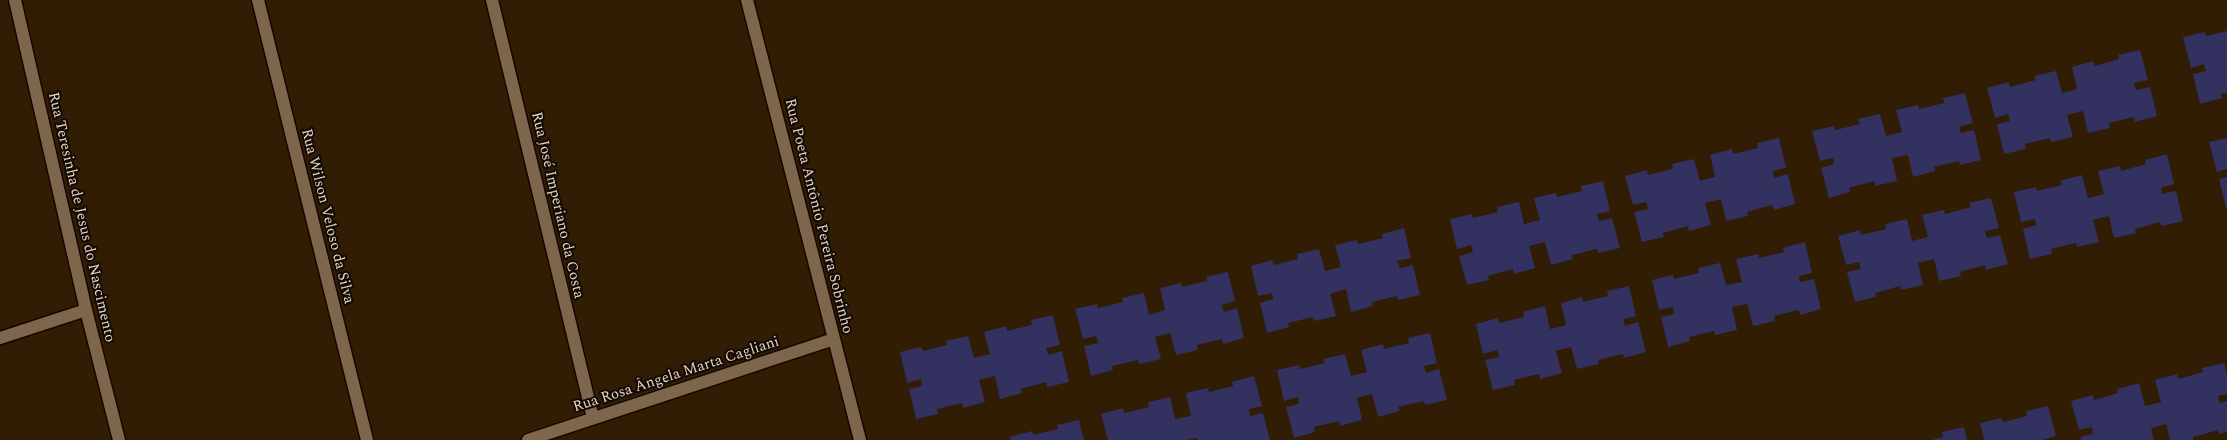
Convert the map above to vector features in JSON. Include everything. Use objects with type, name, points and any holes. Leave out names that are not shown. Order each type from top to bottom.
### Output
[{"type":"street","name":"Rua Teresinha de Jesus do Nascimento","points":[[15,0],[86,310],[118,440]]},
{"type":"street","name":"Rua Wilson Veloso da Silva","points":[[258,0],[367,440]]},
{"type":"street","name":"Rua José Imperiano da Costa","points":[[492,0],[593,418]]},
{"type":"street","name":"Rua Poeta Antônio Pereira Sobrinho","points":[[747,0],[860,440]]},
{"type":"street","points":[[0,338],[86,310]]},
{"type":"street","name":"Rua Rosa Ângela Marta Cagliani","points":[[528,440],[834,339]]},
{"type":"building","points":[[2227,31],[2227,93],[2221,94],[2222,98],[2200,104],[2193,74],[2206,71],[2204,64],[2191,68],[2183,37],[2205,32],[2206,36]]},
{"type":"building","points":[[2140,50],[2148,80],[2134,83],[2136,90],[2150,87],[2157,116],[2135,122],[2134,117],[2109,123],[2110,128],[2088,133],[2083,111],[2067,115],[2073,137],[2051,142],[2050,138],[2025,144],[2026,149],[2004,154],[1997,124],[2010,121],[2008,114],[1995,118],[1987,88],[2009,82],[2010,87],[2036,80],[2034,76],[2056,71],[2062,93],[2077,89],[2072,67],[2093,61],[2095,66],[2119,59],[2118,55]]},
{"type":"building","points":[[1965,93],[1973,123],[1959,127],[1961,133],[1974,130],[1981,160],[1960,165],[1959,161],[1934,167],[1935,171],[1913,177],[1908,155],[1892,158],[1897,181],[1875,186],[1874,181],[1849,188],[1850,192],[1829,198],[1821,168],[1834,164],[1833,158],[1820,161],[1812,131],[1834,126],[1835,130],[1860,124],[1858,119],[1880,114],[1886,136],[1902,132],[1896,110],[1918,105],[1919,109],[1944,103],[1943,98]]},
{"type":"building","points":[[1779,138],[1786,168],[1773,171],[1774,178],[1788,174],[1795,204],[1774,210],[1772,205],[1747,212],[1748,216],[1726,221],[1721,199],[1705,203],[1711,225],[1689,231],[1688,226],[1663,233],[1664,237],[1642,242],[1634,212],[1648,209],[1646,202],[1633,205],[1625,176],[1647,170],[1648,175],[1673,169],[1672,164],[1694,159],[1700,181],[1715,177],[1710,155],[1732,149],[1733,154],[1758,148],[1757,143]]},
{"type":"building","points":[[2227,138],[2227,169],[2217,172],[2209,142]]},
{"type":"building","points":[[2167,154],[2174,184],[2161,188],[2162,194],[2176,191],[2183,221],[2161,226],[2160,222],[2135,229],[2136,233],[2114,238],[2109,216],[2093,220],[2099,242],[2077,247],[2076,243],[2051,249],[2052,254],[2030,259],[2023,229],[2036,225],[2035,219],[2021,222],[2014,192],[2036,187],[2037,191],[2062,185],[2060,181],[2082,175],[2088,198],[2104,194],[2098,171],[2120,166],[2121,171],[2146,164],[2145,160]]},
{"type":"building","points":[[2227,177],[2227,208],[2226,208],[2219,179]]},
{"type":"building","points":[[1603,181],[1610,211],[1597,214],[1599,221],[1612,218],[1620,248],[1598,253],[1597,249],[1572,255],[1573,259],[1551,265],[1545,242],[1529,246],[1535,268],[1514,274],[1513,269],[1488,276],[1489,280],[1467,285],[1459,256],[1473,252],[1471,245],[1457,249],[1450,219],[1472,214],[1473,218],[1498,212],[1497,207],[1519,202],[1524,224],[1540,220],[1534,198],[1556,193],[1557,197],[1582,191],[1581,186]]},
{"type":"building","points":[[1991,198],[1999,228],[1985,231],[1987,238],[2000,235],[2008,264],[1986,270],[1985,265],[1960,272],[1961,276],[1939,281],[1934,259],[1918,263],[1923,285],[1901,290],[1900,286],[1875,293],[1876,297],[1855,302],[1847,272],[1861,269],[1859,262],[1846,265],[1838,236],[1860,230],[1861,235],[1886,229],[1885,224],[1907,219],[1912,241],[1928,237],[1922,215],[1944,210],[1945,214],[1971,207],[1969,203]]},
{"type":"building","points":[[1404,228],[1411,258],[1397,261],[1400,268],[1413,265],[1420,295],[1398,300],[1397,296],[1372,302],[1373,306],[1351,312],[1346,289],[1330,294],[1336,316],[1314,321],[1313,317],[1288,323],[1289,327],[1267,333],[1260,303],[1273,299],[1272,293],[1258,296],[1251,266],[1272,260],[1274,265],[1298,259],[1297,254],[1319,249],[1325,271],[1341,267],[1335,245],[1357,240],[1358,244],[1383,238],[1382,234]]},
{"type":"building","points":[[1805,242],[1812,273],[1799,276],[1800,282],[1814,279],[1821,309],[1800,315],[1799,310],[1774,316],[1775,321],[1753,326],[1747,304],[1732,307],[1737,330],[1715,335],[1714,331],[1689,337],[1690,341],[1668,347],[1661,317],[1674,314],[1673,307],[1659,310],[1652,280],[1673,275],[1674,279],[1699,273],[1698,268],[1720,263],[1726,285],[1742,282],[1736,259],[1758,254],[1759,258],[1784,252],[1783,248]]},
{"type":"building","points":[[1228,272],[1235,301],[1222,305],[1224,312],[1237,308],[1244,338],[1223,344],[1222,339],[1197,345],[1198,350],[1176,355],[1170,333],[1155,337],[1161,359],[1139,364],[1138,360],[1112,366],[1113,370],[1091,376],[1084,346],[1098,343],[1096,336],[1083,339],[1075,309],[1097,304],[1098,308],[1123,302],[1122,298],[1144,293],[1149,315],[1165,310],[1160,288],[1181,283],[1182,287],[1207,281],[1206,277]]},
{"type":"building","points":[[1629,286],[1636,316],[1623,319],[1625,326],[1638,322],[1646,352],[1624,358],[1623,354],[1598,360],[1599,364],[1577,369],[1571,347],[1556,351],[1562,373],[1540,379],[1539,374],[1514,380],[1515,385],[1493,390],[1485,360],[1499,357],[1497,350],[1483,354],[1476,324],[1498,318],[1499,323],[1524,317],[1523,312],[1545,306],[1550,329],[1566,325],[1561,303],[1582,297],[1583,302],[1608,296],[1607,291]]},
{"type":"building","points":[[1053,315],[1060,345],[1046,348],[1049,355],[1062,351],[1069,382],[1047,387],[1046,382],[1021,389],[1022,393],[1000,399],[995,376],[979,380],[985,402],[963,408],[962,403],[937,409],[938,414],[916,419],[909,389],[922,386],[921,379],[907,383],[900,352],[921,347],[923,351],[947,345],[946,341],[968,336],[974,358],[990,354],[984,332],[1006,326],[1007,331],[1032,325],[1031,320]]},
{"type":"building","points":[[1430,333],[1437,363],[1424,366],[1426,373],[1439,369],[1447,400],[1425,405],[1424,401],[1398,407],[1400,411],[1378,417],[1372,394],[1357,398],[1362,420],[1340,426],[1339,421],[1314,427],[1315,432],[1294,438],[1286,407],[1299,404],[1298,397],[1284,401],[1277,370],[1299,365],[1300,369],[1325,363],[1323,359],[1345,354],[1351,376],[1367,372],[1361,350],[1383,344],[1384,349],[1409,343],[1408,338]]},
{"type":"building","points":[[2224,363],[2227,376],[2227,394],[2218,396],[2220,403],[2227,401],[2227,432],[2219,434],[2218,430],[2193,437],[2193,440],[2170,440],[2166,424],[2151,428],[2154,440],[2081,440],[2080,437],[2093,434],[2092,427],[2079,430],[2071,401],[2093,395],[2094,400],[2118,393],[2117,389],[2139,383],[2145,406],[2161,402],[2155,380],[2177,374],[2178,379],[2203,372],[2202,368]]},
{"type":"building","points":[[1254,376],[1262,406],[1249,409],[1250,416],[1263,413],[1270,440],[1198,440],[1197,438],[1187,440],[1108,440],[1101,414],[1123,408],[1124,413],[1149,407],[1148,402],[1170,397],[1175,419],[1191,416],[1186,393],[1208,388],[1209,392],[1233,386],[1232,382]]},
{"type":"building","points":[[2048,406],[2056,436],[2042,440],[1984,440],[1980,423],[2001,418],[2003,422],[2027,416],[2026,411]]},
{"type":"building","points":[[1079,420],[1084,440],[1011,440],[1010,437],[1032,431],[1033,435],[1058,429],[1057,425]]},
{"type":"building","points":[[1964,427],[1967,440],[1932,440],[1943,437],[1942,432]]}]
